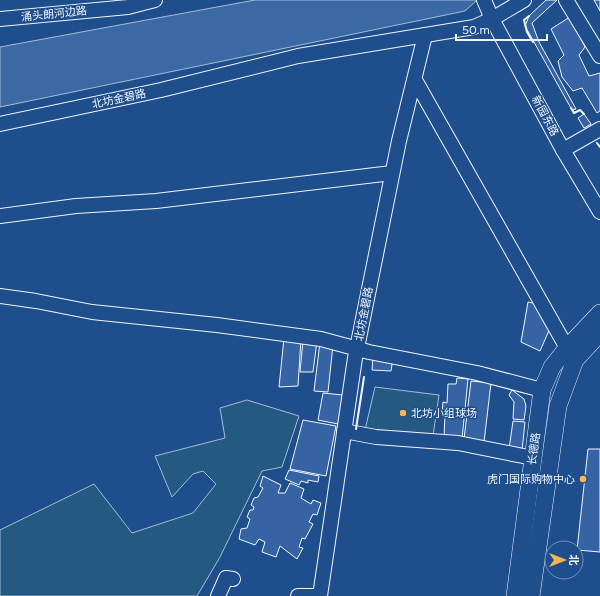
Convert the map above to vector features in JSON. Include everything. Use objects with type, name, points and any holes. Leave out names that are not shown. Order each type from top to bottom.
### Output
[{"type":"main road","name":"长德路","points":[[515,596],[542,390],[552,367],[567,348],[598,321]]},
{"type":"main road","name":"长德路","points":[[531,596],[558,406],[575,360],[598,321]]},
{"type":"street","name":"涌头朗河边路","points":[[0,19],[128,7],[155,0]]},
{"type":"street","name":"新园东路","points":[[484,0],[492,19],[563,150],[600,212]]},
{"type":"street","name":"北坊金碧路","points":[[0,124],[161,90],[298,56],[474,27],[492,19],[524,0]]},
{"type":"street","points":[[566,0],[600,56]]},
{"type":"street","name":"北坊金碧路","points":[[319,596],[357,348],[392,173],[425,35]]},
{"type":"street","points":[[415,80],[567,348]]},
{"type":"street","points":[[563,150],[600,130]]},
{"type":"street","points":[[0,216],[76,206],[156,201],[392,173]]},
{"type":"street","points":[[0,296],[36,301],[92,312],[216,325],[321,339],[368,352],[477,373],[542,390]]},
{"type":"street","points":[[344,431],[376,437],[458,443],[533,458]]},
{"type":"street","points":[[218,596],[226,578],[233,579]]},
{"type":"street","points":[[298,596],[319,596]]},
{"type":"shaded area","points":[[255,0],[477,0],[465,11],[0,107],[0,47]]},
{"type":"shaded area","name":"北坊小组球场","points":[[375,387],[439,395],[433,436],[365,430]]},
{"type":"shaded area","points":[[247,400],[299,416],[282,467],[262,471],[220,557],[197,596],[0,596],[0,530],[94,484],[132,533],[193,513],[216,484],[203,471],[193,474],[172,497],[155,456],[225,438],[220,408]]},
{"type":"building","points":[[546,0],[557,0],[532,23],[539,42],[576,109],[572,110],[525,26],[529,16]]},
{"type":"building","points":[[594,0],[600,0],[600,11]]},
{"type":"building","points":[[570,17],[585,47],[579,55],[589,76],[600,73],[600,111],[597,113],[582,88],[573,91],[562,77],[558,61],[564,55],[551,29]]},
{"type":"building","points":[[584,114],[591,124],[584,128],[578,118]]},
{"type":"building","points":[[528,302],[538,304],[551,326],[540,351],[521,342]]},
{"type":"building","points":[[284,338],[301,339],[298,386],[279,387]]},
{"type":"building","points":[[303,340],[317,341],[313,372],[300,372]]},
{"type":"building","points":[[320,342],[333,345],[328,392],[314,391]]},
{"type":"building","points":[[373,356],[393,358],[391,371],[372,370]]},
{"type":"building","points":[[457,378],[468,379],[462,439],[444,438],[445,414],[442,414],[443,402],[447,403],[448,384],[456,384]]},
{"type":"building","points":[[471,381],[491,383],[484,442],[464,439]]},
{"type":"building","points":[[512,390],[524,399],[526,406],[524,420],[513,419],[514,402],[509,395]]},
{"type":"building","points":[[323,393],[343,395],[338,424],[318,420]]},
{"type":"building","points":[[303,420],[336,426],[326,476],[290,469]]},
{"type":"building","points":[[513,421],[525,422],[522,451],[509,449]]},
{"type":"building","points":[[588,449],[600,449],[600,552],[584,551],[584,540],[578,540]]},
{"type":"building","points":[[289,470],[319,476],[318,482],[308,480],[308,483],[301,481],[299,485],[285,479]]},
{"type":"building","points":[[263,476],[281,485],[278,493],[285,493],[290,483],[304,489],[301,498],[311,504],[313,500],[321,503],[317,515],[313,514],[309,522],[313,524],[305,539],[302,538],[299,547],[303,548],[297,559],[280,546],[276,557],[262,552],[265,542],[259,539],[255,545],[239,539],[241,529],[247,528],[250,519],[247,517],[250,510],[253,510],[254,507],[251,505],[254,498],[258,497],[263,488],[260,486]]},
{"type":"wall","points":[[529,16],[524,20],[527,32],[533,42]]},
{"type":"wall","points":[[571,108],[574,113],[580,110],[584,114]]},
{"type":"wall","points":[[597,143],[600,147]]},
{"type":"wall","points":[[356,429],[364,377]]},
{"type":"place","name":"北坊小组球场","points":[[403,413]]},
{"type":"place","name":"虎门国际购物中心","points":[[583,479]]}]
